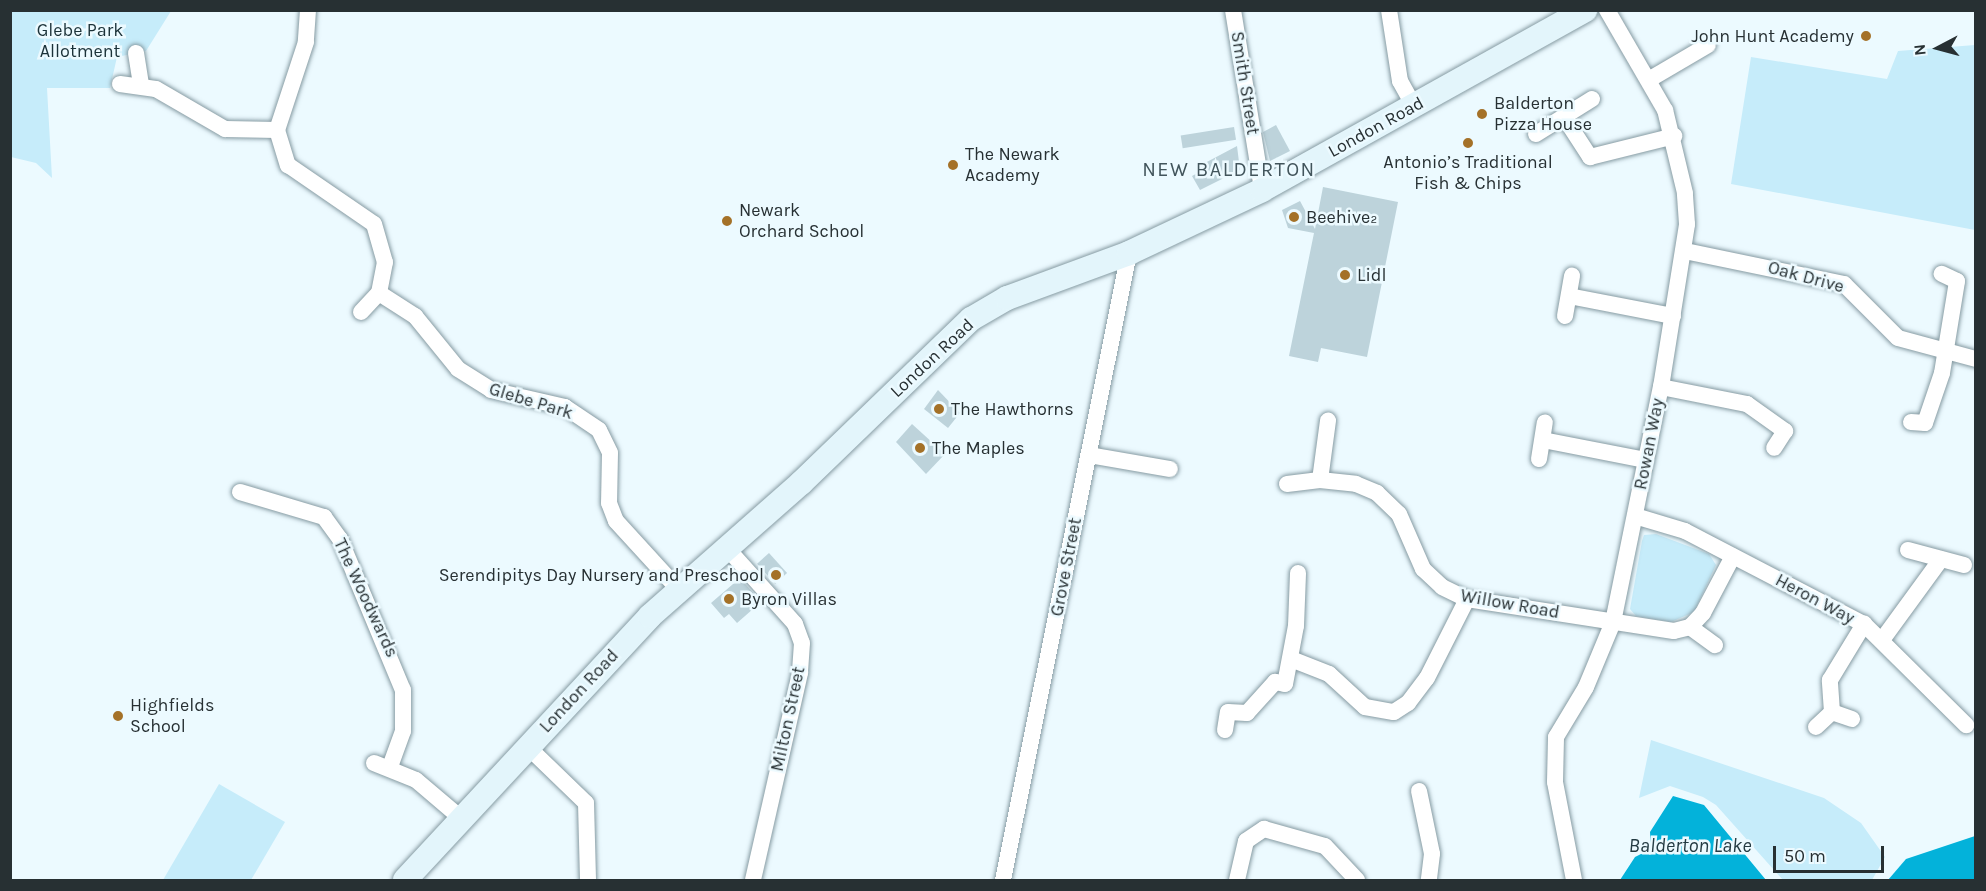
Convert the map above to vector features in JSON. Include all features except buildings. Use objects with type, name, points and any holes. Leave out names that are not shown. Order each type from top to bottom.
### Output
[{"type":"main road","name":"London Road","points":[[405,880],[527,746],[679,590],[817,468],[971,319],[1007,298],[1129,253],[1262,190],[1585,10]]},
{"type":"street","points":[[308,10],[306,42],[277,130],[283,155],[295,173],[362,211],[374,224],[384,248],[379,293],[361,312]]},
{"type":"street","name":"Smith Street","points":[[1233,10],[1262,190]]},
{"type":"street","points":[[1389,10],[1400,81],[1414,106]]},
{"type":"street","name":"Rowan Way","points":[[1574,880],[1555,782],[1556,737],[1586,687],[1613,622],[1661,387],[1685,251],[1687,208],[1674,136],[1650,79],[1606,10]]},
{"type":"street","points":[[1650,79],[1708,45]]},
{"type":"street","points":[[136,53],[141,85]]},
{"type":"street","points":[[120,84],[141,85],[171,97],[219,127],[277,130]]},
{"type":"street","points":[[1536,134],[1592,99]]},
{"type":"street","points":[[1564,117],[1590,158],[1674,136]]},
{"type":"street","name":"Oak Drive","points":[[1685,251],[1845,284],[1898,338],[1945,354],[1976,359]]},
{"type":"street","name":"Grove Street","points":[[1003,880],[1129,253]]},
{"type":"street","points":[[1565,316],[1572,276]]},
{"type":"street","points":[[1924,427],[1945,354],[1956,277]]},
{"type":"street","name":"Glebe Park","points":[[379,293],[415,316],[448,358],[482,386],[565,407],[599,430],[610,453],[609,503],[616,521],[679,590]]},
{"type":"street","points":[[1569,296],[1673,316]]},
{"type":"street","points":[[1661,387],[1747,404],[1785,431],[1774,448]]},
{"type":"street","points":[[1320,480],[1328,421]]},
{"type":"street","points":[[1539,459],[1545,422]]},
{"type":"street","points":[[1543,440],[1646,460]]},
{"type":"street","points":[[1089,455],[1170,469]]},
{"type":"street","name":"Willow Road","points":[[1287,484],[1320,480],[1368,488],[1386,500],[1404,522],[1424,569],[1442,587],[1467,600],[1674,631],[1690,627]]},
{"type":"street","name":"The Woodwards","points":[[240,492],[324,517],[340,539],[404,690],[403,731],[382,765],[426,787],[462,819]]},
{"type":"street","name":"Heron Way","points":[[1635,516],[1686,531],[1864,624],[1966,725]]},
{"type":"street","name":"Milton Street","points":[[726,547],[795,624],[802,643],[800,673],[753,880]]},
{"type":"street","points":[[1908,550],[1964,565]]},
{"type":"street","points":[[1715,645],[1690,627],[1733,556]]},
{"type":"street","points":[[1882,640],[1941,559]]},
{"type":"street","points":[[1225,730],[1228,712],[1247,713],[1275,682],[1285,684],[1291,659],[1298,573]]},
{"type":"street","points":[[1291,659],[1329,674],[1365,708],[1394,712],[1408,703],[1427,678],[1467,600]]},
{"type":"street","points":[[1832,712],[1830,680],[1864,624]]},
{"type":"street","points":[[1832,712],[1852,719]]},
{"type":"street","points":[[1815,727],[1832,712]]},
{"type":"street","points":[[527,746],[586,803],[588,880]]},
{"type":"street","points":[[1425,798],[1432,854],[1429,880]]},
{"type":"street","points":[[1237,880],[1246,841],[1264,829],[1325,846],[1357,880]]},
{"type":"green space","name":"Glebe Park Allotment","points":[[10,11],[171,11],[146,51],[117,57],[110,88],[47,88],[52,178],[36,163],[11,157]]},
{"type":"green space","points":[[1975,45],[1975,230],[1731,184],[1751,57],[1887,79],[1898,51]]},
{"type":"green space","points":[[1656,534],[1709,554],[1716,565],[1694,612],[1671,622],[1636,616],[1630,609],[1644,535]]},
{"type":"green space","points":[[1651,740],[1824,798],[1861,823],[1885,857],[1872,880],[1783,880],[1716,805],[1703,797],[1670,786],[1639,798]]},
{"type":"green space","points":[[219,784],[285,822],[251,880],[163,880]]},
{"type":"water","name":"Balderton Lake","points":[[1673,796],[1704,805],[1766,880],[1620,880],[1635,857],[1651,849],[1650,832]]},
{"type":"water","points":[[1975,836],[1975,880],[1888,880],[1906,859]]},
{"type":"place","name":"John Hunt Academy","points":[[1866,36]]},
{"type":"place","name":"Balderton Pizza House","points":[[1482,114]]},
{"type":"place","name":"Antonio’s Traditional Fish & Chips","points":[[1468,143]]},
{"type":"place","name":"The Newark Academy","points":[[953,165]]},
{"type":"place","name":"Beehive₂","points":[[1294,217]]},
{"type":"place","name":"Newark Orchard School","points":[[727,221]]},
{"type":"place","name":"Lidl","points":[[1345,275]]},
{"type":"place","name":"The Hawthorns","points":[[939,409]]},
{"type":"place","name":"The Maples","points":[[920,448]]},
{"type":"place","name":"Serendipitys Day Nursery and Preschool","points":[[776,575]]},
{"type":"place","name":"Byron Villas","points":[[729,599]]},
{"type":"place","name":"Highfields School","points":[[118,716]]},
{"type":"district","name":"NEW BALDERTON","points":[[1229,169]]}]
